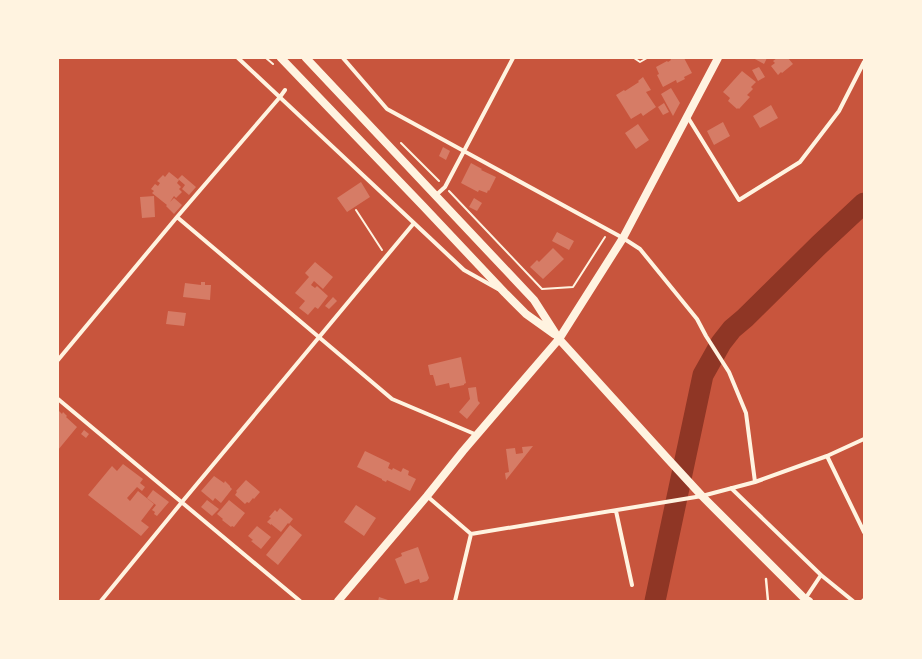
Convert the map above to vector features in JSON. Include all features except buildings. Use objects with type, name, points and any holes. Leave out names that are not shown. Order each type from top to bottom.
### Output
[{"type":"main road","points":[[281,58],[505,293],[526,314],[559,339]]},
{"type":"main road","points":[[306,58],[534,300],[559,339],[702,496],[807,600]]},
{"type":"main road","points":[[338,601],[427,496],[476,435],[559,339],[623,238],[718,58]]},
{"type":"street","points":[[238,58],[464,270],[505,293]]},
{"type":"street","points":[[343,58],[387,109],[623,238],[640,249],[697,319],[729,372],[746,413],[755,482]]},
{"type":"street","points":[[435,196],[445,187],[513,58]]},
{"type":"street","points":[[687,116],[738,200],[800,162],[839,110],[864,62]]},
{"type":"street","points":[[58,360],[285,90]]},
{"type":"street","points":[[177,218],[392,398],[476,435]]},
{"type":"street","points":[[102,601],[182,502],[414,223]]},
{"type":"street","points":[[58,399],[300,601]]},
{"type":"street","points":[[471,534],[702,496],[755,482],[827,456],[864,439]]},
{"type":"street","points":[[827,456],[864,532]]},
{"type":"street","points":[[731,488],[821,575],[853,601]]},
{"type":"street","points":[[427,496],[471,534]]},
{"type":"street","points":[[616,510],[632,585]]},
{"type":"street","points":[[455,601],[471,534]]},
{"type":"street","points":[[807,600],[821,575]]},
{"type":"lane","points":[[766,579],[768,601]]},
{"type":"path","points":[[634,58],[640,62],[647,58]]},
{"type":"path","points":[[397,139],[445,187],[542,290],[573,287],[610,231]]},
{"type":"path","points":[[356,210],[386,256]]},
{"type":"waterway","points":[[655,601],[703,375],[721,343],[732,329],[864,203]]}]
